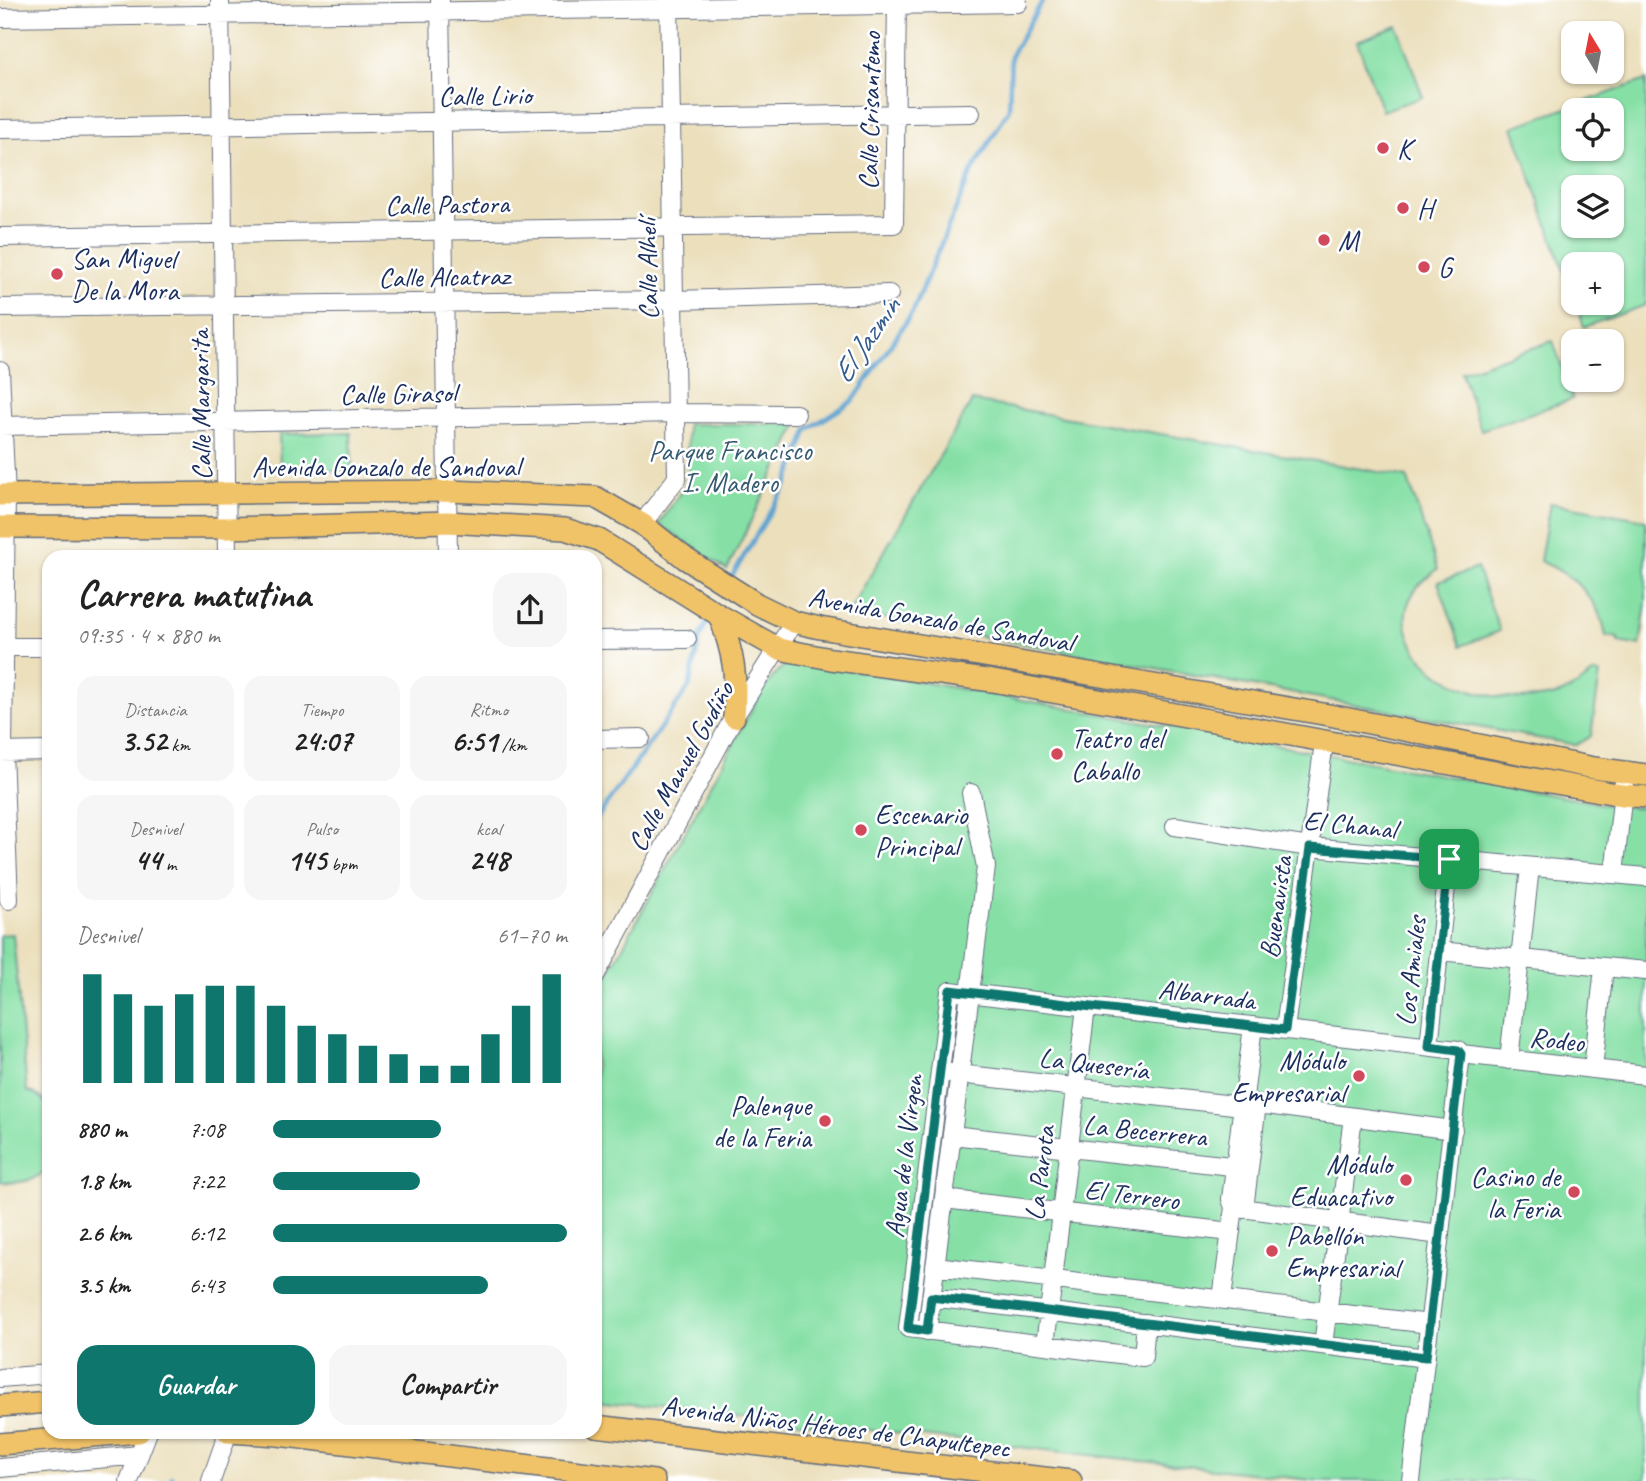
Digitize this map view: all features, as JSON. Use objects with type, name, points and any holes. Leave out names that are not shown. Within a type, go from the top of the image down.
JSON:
[{"type":"main road","name":"Avenida Gonzalo de Sandoval","points":[[3,495],[447,491],[595,497],[642,524],[686,559],[757,604],[794,622],[1329,715],[1635,774]]},
{"type":"main road","name":"Avenida Gonzalo de Sandoval","points":[[3,527],[227,528],[447,522],[565,529],[599,540],[713,612],[779,649],[831,659],[993,681],[1622,795],[1646,797]]},
{"type":"main road","points":[[713,612],[733,655],[736,688],[734,717]]},
{"type":"main road","points":[[0,1406],[42,1403]]},
{"type":"main road","name":"Avenida Niños Héroes de Chapultepec","points":[[602,1427],[952,1474],[1071,1481]]},
{"type":"main road","points":[[0,1444],[58,1439]]},
{"type":"main road","points":[[317,1439],[549,1475],[654,1481]]},
{"type":"street","name":"Calle Crisantemo","points":[[894,223],[897,2]]},
{"type":"street","points":[[0,18],[220,8],[1018,3]]},
{"type":"street","name":"Calle Alhelí","points":[[642,524],[677,478],[669,4]]},
{"type":"street","points":[[440,6],[448,550]]},
{"type":"street","name":"Calle Margarita","points":[[220,8],[228,550]]},
{"type":"street","name":"Calle Lirio","points":[[0,129],[971,113]]},
{"type":"street","name":"Calle Pastora","points":[[0,237],[894,223]]},
{"type":"street","name":"Calle Alcatraz","points":[[0,308],[674,300],[889,293]]},
{"type":"street","points":[[0,371],[3,495],[1,752],[9,900]]},
{"type":"street","name":"Calle Girasol","points":[[2,426],[796,414]]},
{"type":"street","name":"Calle Manuel Gudiño","points":[[602,963],[734,717],[794,622]]},
{"type":"street","points":[[602,640],[687,639]]},
{"type":"street","points":[[2,647],[42,646]]},
{"type":"street","points":[[602,739],[641,738]]},
{"type":"street","name":"Buenavista","points":[[1285,1030],[1323,750]]},
{"type":"street","points":[[1,752],[42,751]]},
{"type":"street","points":[[1614,874],[1622,795],[1635,774]]},
{"type":"street","name":"Agua de la Virgen","points":[[950,990],[908,1328],[927,1331],[986,867],[971,793]]},
{"type":"street","name":"El Chanal","points":[[1175,826],[1310,848],[1646,877]]},
{"type":"street","name":"Los Amiales","points":[[1429,1046],[1449,859]]},
{"type":"street","points":[[1509,1060],[1530,867]]},
{"type":"street","points":[[1439,951],[1646,971]]},
{"type":"street","points":[[1593,1069],[1604,967]]},
{"type":"street","name":"Albarrada","points":[[950,990],[1429,1046],[1460,1052]]},
{"type":"street","name":"La Parota","points":[[1045,1345],[1086,1007]]},
{"type":"street","points":[[1253,1026],[1242,1167],[1231,1199],[1239,1208],[1440,1235]]},
{"type":"street","points":[[1411,1481],[1460,1052]]},
{"type":"street","name":"Rodeo","points":[[1460,1052],[1646,1075]]},
{"type":"street","name":"La Quesería","points":[[940,1072],[1247,1104],[1452,1130]]},
{"type":"street","points":[[1323,1345],[1353,1117]]},
{"type":"street","name":"La Becerrera","points":[[952,1135],[1242,1167]]},
{"type":"street","name":"El Terrero","points":[[944,1199],[1231,1232]]},
{"type":"street","points":[[1222,1299],[1231,1232],[1239,1208]]},
{"type":"street","points":[[935,1266],[1430,1324]]},
{"type":"street","points":[[931,1297],[1426,1357]]},
{"type":"street","points":[[927,1331],[1143,1357],[1146,1324]]},
{"type":"street","points":[[0,1378],[42,1375]]},
{"type":"street","points":[[129,1481],[145,1439]]},
{"type":"street","points":[[211,1481],[226,1439]]},
{"type":"street","points":[[0,1468],[139,1455]]},
{"type":"green space","points":[[1397,26],[1423,97],[1382,111],[1357,41]]},
{"type":"green space","points":[[1646,80],[1646,305],[1624,313],[1624,252],[1561,252],[1561,262],[1513,127],[1561,110],[1561,161],[1624,161],[1624,98],[1595,98]]},
{"type":"green space","points":[[1580,315],[1618,315],[1584,327]]},
{"type":"green space","points":[[1553,341],[1561,364],[1561,392],[1571,392],[1573,399],[1481,430],[1461,372]]},
{"type":"green space","points":[[972,401],[1407,477],[1438,569],[1418,586],[1406,613],[1408,634],[1421,658],[1452,682],[1492,696],[1513,698],[1558,695],[1594,673],[1600,674],[1591,736],[1576,745],[849,612]]},
{"type":"green space","name":"Parque Francisco I. Madero","points":[[687,424],[798,424],[727,570],[659,524],[688,481]]},
{"type":"green space","points":[[351,433],[352,470],[280,470],[279,434]]},
{"type":"green space","points":[[1550,503],[1646,520],[1646,603],[1640,646],[1618,642],[1618,638],[1606,636],[1598,611],[1583,590],[1564,573],[1540,561]]},
{"type":"green space","points":[[1477,568],[1500,631],[1461,646],[1438,582]]},
{"type":"green space","points":[[794,659],[1613,806],[1646,808],[1646,1481],[1319,1481],[602,1400],[602,985],[762,691],[778,671]]},
{"type":"green space","points":[[13,934],[27,1091],[42,1100],[42,1173],[26,1181],[0,1181],[0,935]]},
{"type":"waterway","name":"El Jazmín","points":[[729,581],[787,484],[808,429],[853,401],[912,313],[971,173],[1009,109],[1011,55],[1043,0]]},
{"type":"waterway","name":"El Jazmín","points":[[602,811],[689,687],[700,637],[710,616]]},
{"type":"waterway","name":"El Jazmín","points":[[171,1481],[172,1477]]},
{"type":"place","name":"K","points":[[1383,148]]},
{"type":"place","name":"H","points":[[1403,208]]},
{"type":"place","name":"M","points":[[1324,240]]},
{"type":"place","name":"G","points":[[1424,267]]},
{"type":"place","name":"San Miguel De la Mora","points":[[57,274]]},
{"type":"place","name":"Teatro del Caballo","points":[[1057,754]]},
{"type":"place","name":"Escenario Principal","points":[[861,830]]},
{"type":"place","name":"Módulo Empresarial","points":[[1359,1076]]},
{"type":"place","name":"Palenque de la Feria","points":[[825,1121]]},
{"type":"place","name":"Módulo Eduacativo","points":[[1406,1180]]},
{"type":"place","name":"Casino de la Feria","points":[[1574,1192]]},
{"type":"place","name":"Pabellón Empresarial","points":[[1272,1251]]},
{"type":"route","points":[[1310,848],[1449,859],[1429,1046],[1458,1050],[1461,1054],[1426,1357],[931,1297],[927,1331],[908,1328],[950,990],[1285,1030],[1310,848]]}]
